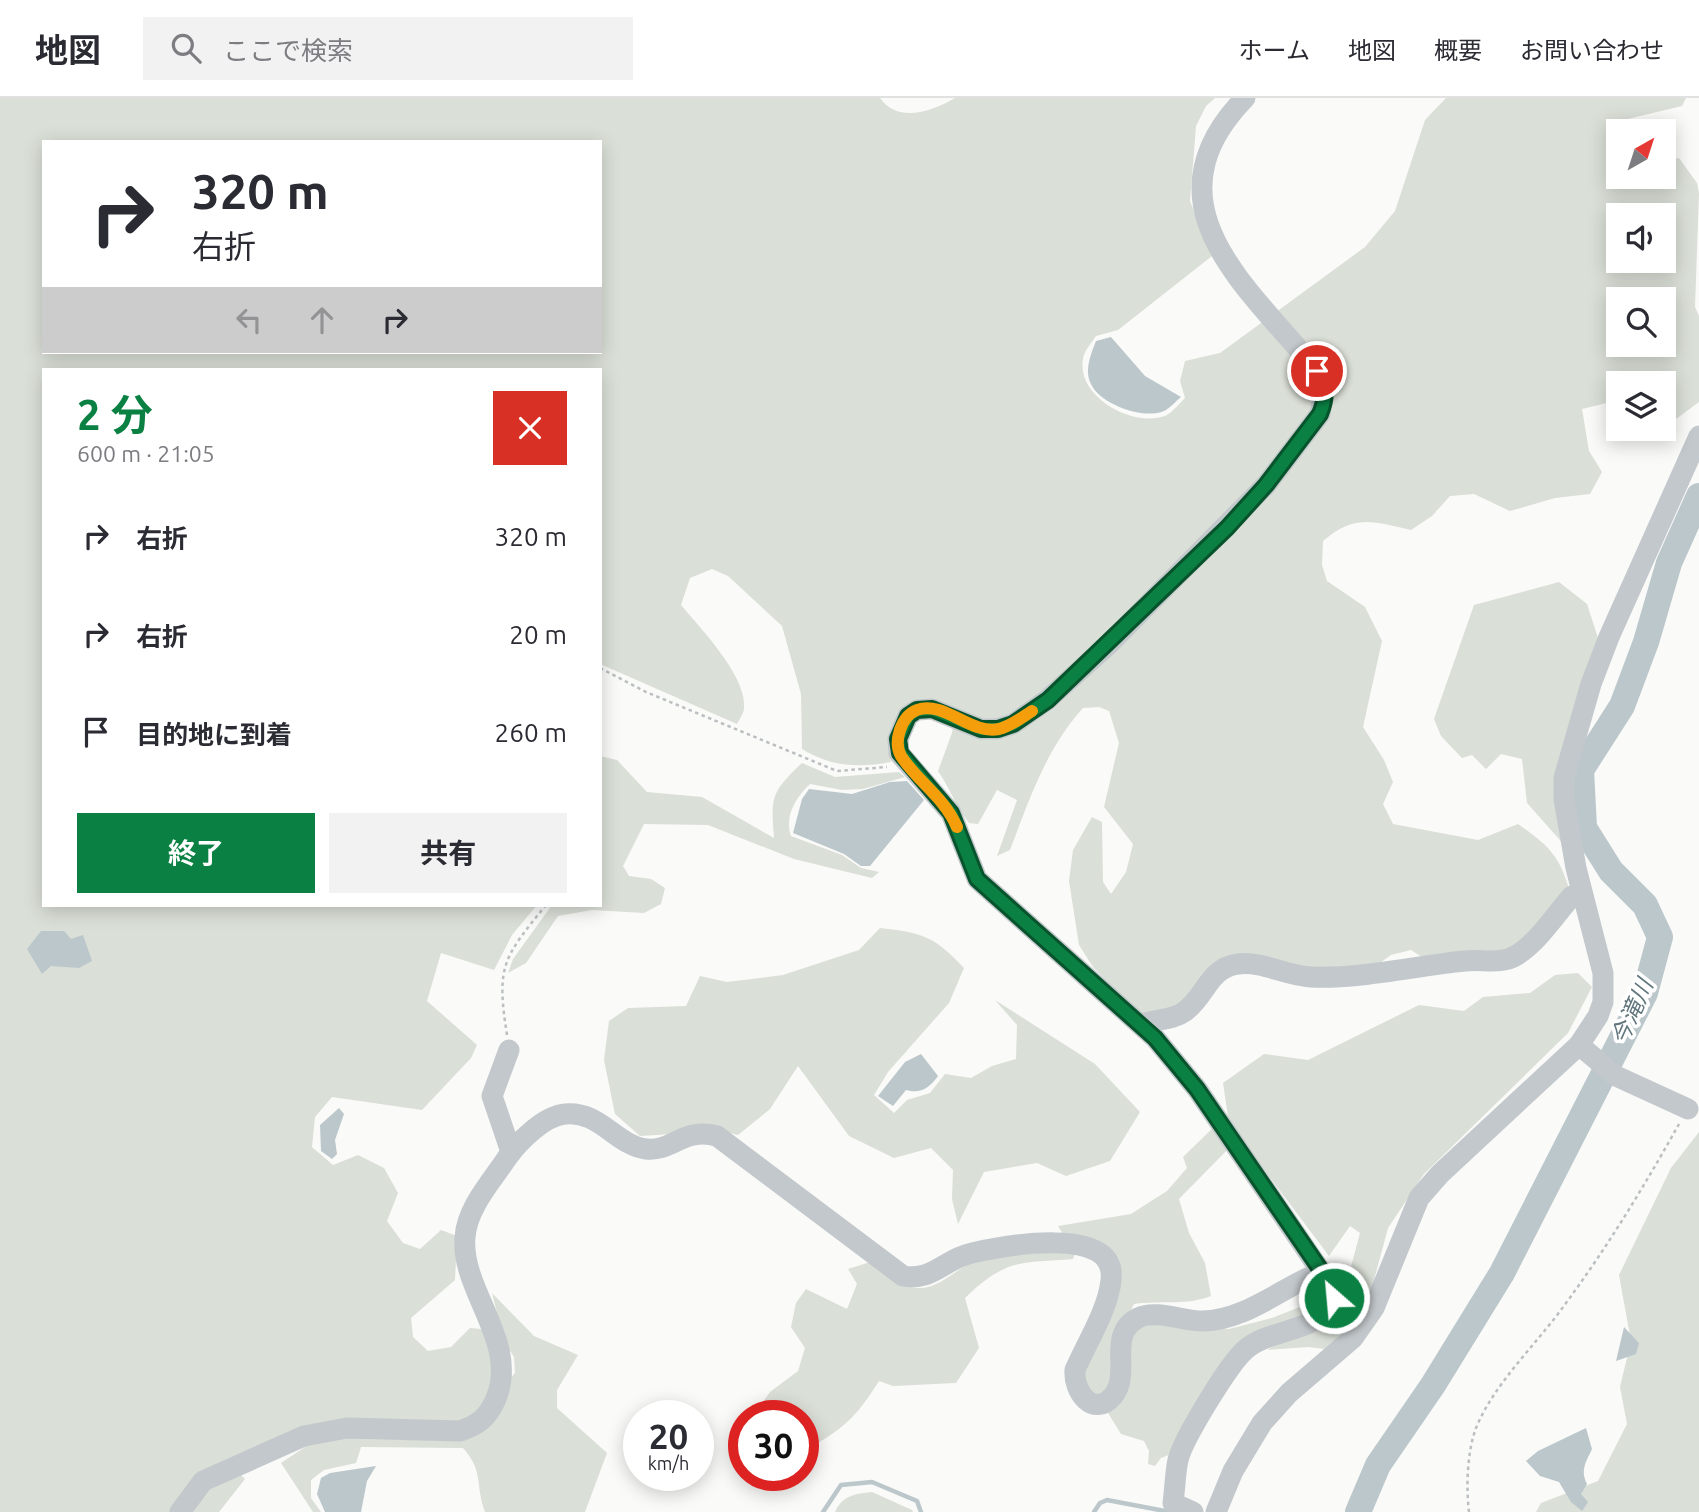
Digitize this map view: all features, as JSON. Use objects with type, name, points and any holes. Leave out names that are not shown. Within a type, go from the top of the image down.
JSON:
[{"type":"street","points":[[1193,1512],[1173,1503],[1178,1459],[1244,1350],[1256,1341],[1320,1318],[1330,1308],[1335,1292],[1197,1089],[1143,1024],[977,879],[951,813],[900,753],[898,739],[908,716],[917,710],[932,709],[981,729],[998,729],[1013,724],[1048,700],[1227,528],[1266,485],[1320,414],[1325,402],[1325,386],[1317,371],[1224,260],[1204,217],[1202,182],[1206,160],[1215,137],[1245,98]]},
{"type":"street","points":[[1216,1512],[1233,1471],[1262,1423],[1289,1393],[1353,1338],[1374,1308],[1404,1228],[1419,1198],[1440,1174],[1585,1050],[1602,1002],[1603,974],[1581,892],[1564,799],[1564,778],[1591,684],[1609,637],[1699,436]]},
{"type":"street","points":[[1143,1024],[1182,1014],[1211,977],[1224,967],[1239,964],[1254,964],[1313,977],[1399,971],[1468,961],[1499,961],[1516,956],[1531,944],[1572,896],[1581,892]]},
{"type":"street","points":[[509,1050],[492,1096],[511,1152]]},
{"type":"street","points":[[1585,1050],[1616,1076],[1688,1109]]},
{"type":"street","points":[[180,1512],[203,1481],[304,1436],[346,1428],[460,1431],[477,1426],[491,1411],[500,1390],[499,1348],[467,1260],[465,1234],[471,1211],[511,1152],[541,1124],[564,1114],[585,1114],[632,1145],[648,1150],[663,1147],[697,1132],[717,1136],[903,1276],[920,1278],[970,1253],[1071,1241],[1092,1248],[1107,1258],[1112,1278],[1074,1370],[1073,1384],[1079,1395],[1091,1403],[1102,1403],[1113,1397],[1119,1384],[1120,1343],[1135,1320],[1147,1314],[1202,1321],[1227,1319],[1321,1272]]},
{"type":"path","points":[[602,669],[646,692],[836,771],[876,770],[908,764]]},
{"type":"path","points":[[509,1050],[501,998],[503,969],[517,941],[543,907]]},
{"type":"path","points":[[1469,1512],[1466,1490],[1475,1430],[1488,1406],[1567,1303],[1648,1180],[1688,1109]]},
{"type":"shaded area","points":[[0,98],[880,98],[896,111],[916,113],[955,98],[1215,98],[1206,106],[1196,126],[1190,201],[1212,256],[1118,330],[1096,336],[1084,355],[1083,369],[1087,383],[1095,395],[1121,412],[1151,418],[1168,415],[1185,398],[1180,381],[1185,361],[1220,353],[1365,247],[1395,211],[1425,120],[1446,98],[1686,98],[1682,106],[1628,119],[1606,119],[1606,189],[1676,189],[1676,158],[1679,158],[1697,183],[1699,193],[1695,307],[1699,316],[1699,402],[1676,419],[1676,371],[1606,371],[1606,403],[1582,409],[1589,451],[1602,472],[1590,494],[1555,498],[1510,511],[1474,494],[1450,496],[1432,516],[1411,530],[1375,522],[1354,523],[1334,532],[1323,541],[1322,565],[1327,581],[1365,607],[1382,641],[1363,727],[1384,760],[1393,782],[1383,804],[1393,824],[1478,840],[1518,824],[1551,851],[1561,867],[1569,889],[1529,937],[1510,950],[1425,959],[1411,950],[1391,955],[1377,965],[1313,968],[1252,957],[1199,996],[1170,1009],[1155,1012],[1138,1013],[1093,967],[1079,945],[1069,881],[1073,850],[1092,817],[1102,822],[1103,882],[1111,894],[1126,872],[1133,844],[1104,807],[1119,743],[1109,711],[1099,707],[1083,708],[1070,724],[1040,775],[1010,850],[997,856],[1017,800],[997,790],[978,824],[969,823],[964,817],[938,771],[952,733],[956,709],[913,702],[888,748],[891,762],[867,765],[834,763],[802,749],[801,694],[782,626],[728,576],[712,569],[690,578],[681,605],[721,653],[738,682],[744,708],[737,724],[602,665],[602,368],[42,368],[42,907],[535,907],[512,935],[494,970],[441,953],[427,1001],[477,1045],[471,1058],[422,1110],[332,1097],[315,1117],[312,1147],[333,1165],[358,1155],[384,1168],[398,1193],[387,1221],[403,1243],[420,1249],[441,1230],[457,1236],[455,1280],[411,1318],[413,1337],[428,1351],[451,1347],[470,1328],[481,1329],[493,1348],[496,1373],[485,1406],[464,1422],[373,1423],[193,1481],[176,1512],[0,1512]]},
{"type":"shaded area","points":[[1111,337],[1145,376],[1181,397],[1164,411],[1155,413],[1134,412],[1103,398],[1091,384],[1088,368],[1096,341]]},
{"type":"shaded area","points":[[1559,582],[1587,604],[1598,638],[1583,682],[1567,848],[1527,803],[1522,759],[1501,754],[1486,769],[1472,755],[1462,758],[1441,736],[1434,719],[1474,605]]},
{"type":"shaded area","points":[[602,756],[617,760],[647,792],[702,797],[774,838],[775,797],[778,789],[802,763],[835,777],[899,772],[905,777],[863,789],[842,790],[810,784],[796,801],[790,814],[791,836],[842,855],[861,868],[879,872],[872,878],[794,859],[708,825],[644,824],[623,866],[629,876],[651,879],[665,888],[661,904],[644,913],[592,910],[558,916],[526,963],[508,973],[513,959],[551,907],[602,907]]},
{"type":"shaded area","points":[[907,781],[924,800],[870,866],[861,866],[844,854],[793,833],[802,799],[809,789],[852,794],[890,782]]},
{"type":"shaded area","points":[[880,928],[927,938],[944,949],[964,968],[949,1003],[888,1072],[874,1095],[894,1113],[907,1100],[930,1093],[945,1074],[971,1078],[992,1066],[1016,1059],[1017,1025],[995,1000],[1095,1064],[1140,1112],[1110,1161],[1066,1176],[1037,1163],[984,1172],[958,1224],[952,1199],[953,1170],[931,1148],[894,1158],[849,1136],[798,1066],[770,1109],[738,1135],[706,1127],[673,1134],[640,1136],[615,1114],[604,1060],[609,1021],[628,1008],[686,1006],[700,976],[727,982],[783,975],[859,950]]},
{"type":"shaded area","points":[[41,931],[64,931],[71,939],[83,935],[92,961],[79,968],[51,966],[42,974],[27,949]]},
{"type":"shaded area","points":[[1578,973],[1592,987],[1568,1033],[1424,1174],[1388,1228],[1370,1295],[1353,1328],[1325,1349],[1308,1347],[1268,1350],[1284,1338],[1336,1323],[1360,1233],[1350,1226],[1329,1256],[1229,1123],[1223,1083],[1264,1054],[1308,1060],[1419,1005],[1464,1011],[1483,997],[1530,993],[1555,975]]},
{"type":"shaded area","points":[[921,1054],[938,1076],[931,1084],[920,1090],[906,1090],[893,1106],[878,1096],[905,1062]]},
{"type":"shaded area","points":[[339,1108],[344,1114],[335,1140],[337,1154],[332,1159],[321,1151],[320,1125]]},
{"type":"shaded area","points":[[1214,1127],[1230,1147],[1179,1199],[1189,1233],[1205,1263],[1211,1296],[1183,1302],[1134,1304],[1114,1342],[1114,1375],[1102,1396],[1086,1392],[1084,1361],[1100,1338],[1111,1313],[1118,1287],[1119,1259],[1095,1240],[1063,1234],[1058,1226],[1131,1214],[1167,1191],[1187,1168],[1183,1157]]},
{"type":"shaded area","points":[[1699,1132],[1699,1512],[1536,1512],[1541,1503],[1598,1481],[1627,1424],[1620,1387],[1631,1341],[1619,1275],[1671,1168]]},
{"type":"shaded area","points":[[1076,1251],[1073,1259],[1014,1265],[991,1276],[965,1298],[979,1348],[956,1383],[893,1386],[879,1381],[863,1405],[847,1422],[819,1442],[819,1400],[764,1400],[770,1392],[798,1371],[805,1348],[791,1327],[796,1303],[806,1289],[847,1309],[857,1284],[848,1269],[870,1262],[911,1287],[925,1288],[979,1260],[1039,1252]]},
{"type":"shaded area","points":[[492,1293],[534,1336],[578,1355],[557,1390],[557,1408],[607,1453],[585,1512],[485,1512],[477,1471],[463,1448],[361,1447],[356,1463],[324,1470],[311,1480],[311,1498],[321,1512],[313,1512],[281,1463],[311,1443],[352,1433],[462,1436],[515,1373],[514,1357],[504,1341]]},
{"type":"shaded area","points":[[1320,1299],[1324,1304],[1313,1315],[1244,1342],[1174,1453],[1161,1458],[1155,1466],[1148,1464],[1149,1451],[1144,1441],[1121,1434],[1108,1413],[1119,1403],[1131,1331],[1159,1322],[1229,1329],[1272,1318]]},
{"type":"shaded area","points":[[1624,1327],[1639,1343],[1636,1354],[1616,1361]]},
{"type":"shaded area","points":[[1586,1428],[1592,1449],[1584,1470],[1587,1484],[1581,1494],[1588,1502],[1582,1511],[1571,1502],[1559,1482],[1540,1476],[1526,1461],[1538,1451]]},
{"type":"shaded area","points":[[376,1466],[367,1481],[361,1512],[325,1512],[317,1494],[321,1478],[330,1473]]},
{"type":"shaded area","points":[[239,1473],[245,1479],[219,1512],[187,1512],[207,1486]]},
{"type":"shaded area","points":[[872,1492],[913,1512],[835,1512],[846,1499]]},
{"type":"waterway","name":"今滝川","points":[[1358,1512],[1378,1465],[1433,1385],[1502,1273],[1645,993],[1660,937],[1645,905],[1611,871],[1584,828],[1581,770],[1622,706],[1646,642],[1669,563],[1699,496]]},
{"type":"waterway","points":[[823,1512],[841,1485],[872,1482],[917,1501],[921,1512]]},
{"type":"waterway","points":[[1094,1512],[1100,1503],[1107,1500],[1170,1512]]},
{"type":"slow traffic","points":[[957,827],[951,813],[934,790],[900,753],[898,739],[908,716],[917,710],[932,709],[981,729],[998,729],[1013,724],[1032,711]]},
{"type":"route","points":[[1317,371],[1325,386],[1325,402],[1320,414],[1266,485],[1227,528],[1048,700],[1013,724],[998,729],[981,729],[932,709],[917,710],[908,716],[898,739],[900,753],[951,813],[977,879],[1143,1024],[1155,1038],[1197,1089],[1331,1285],[1335,1292],[1334,1298]]}]
